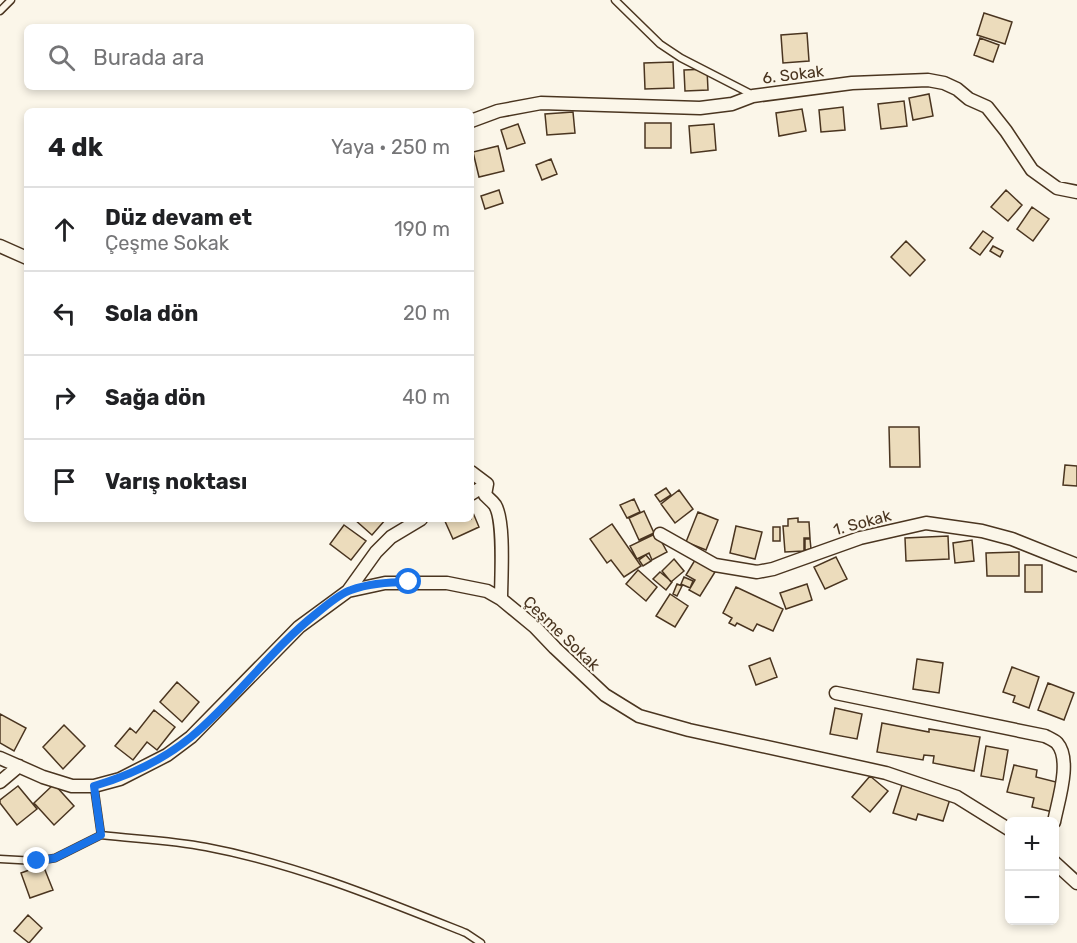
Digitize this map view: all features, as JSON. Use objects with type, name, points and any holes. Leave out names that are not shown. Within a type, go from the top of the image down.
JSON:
[{"type":"street","name":"6. Sokak","points":[[474,120],[520,105],[542,103],[700,108],[732,104],[753,96],[852,83],[928,80],[944,83],[987,107],[1032,171],[1057,188],[1077,192]]},
{"type":"street","points":[[0,246],[24,257]]},
{"type":"street","points":[[474,474],[487,484]]},
{"type":"street","points":[[474,492],[487,484]]},
{"type":"street","points":[[487,484],[484,495],[495,504],[498,512],[501,599]]},
{"type":"street","points":[[348,591],[376,552],[391,537],[416,522]]},
{"type":"street","name":"1. Sokak","points":[[660,534],[715,565],[756,572],[773,569],[860,538],[926,523],[982,531],[1012,539],[1077,565]]},
{"type":"street","name":"Çeşme Sokak","points":[[0,758],[72,786],[94,786],[120,779],[167,754],[191,737],[299,627],[348,591],[385,582],[447,583],[480,589],[501,599],[536,627],[604,695],[639,716],[689,730],[886,773],[957,797],[1005,827]]},
{"type":"street","points":[[836,693],[1045,735],[1056,742],[1063,753],[1064,766],[1055,817]]},
{"type":"street","points":[[0,782],[19,766]]},
{"type":"street","points":[[1059,867],[1077,883]]},
{"type":"lane","points":[[0,11],[11,0]]},
{"type":"lane","points":[[615,0],[660,44],[681,58],[753,96]]},
{"type":"lane","points":[[94,786],[101,835]]},
{"type":"lane","points":[[0,859],[37,861],[55,858],[101,835],[204,846],[271,861],[332,880],[466,933],[481,943]]},
{"type":"building","points":[[984,13],[1012,22],[1005,44],[977,35]]},
{"type":"building","points":[[807,33],[809,61],[783,63],[781,35]]},
{"type":"building","points":[[980,38],[999,45],[993,62],[974,55]]},
{"type":"building","points":[[673,62],[674,88],[645,89],[644,63]]},
{"type":"building","points":[[707,69],[708,90],[685,91],[684,70]]},
{"type":"building","points":[[929,94],[933,116],[913,120],[909,98]]},
{"type":"building","points":[[904,101],[907,126],[881,129],[878,104]]},
{"type":"building","points":[[843,107],[845,130],[821,132],[819,110]]},
{"type":"building","points":[[802,109],[806,131],[779,136],[776,113]]},
{"type":"building","points":[[573,112],[575,133],[547,135],[545,114]]},
{"type":"building","points":[[645,123],[671,123],[671,148],[645,148]]},
{"type":"building","points":[[518,124],[525,143],[507,149],[501,130]]},
{"type":"building","points":[[714,124],[716,150],[691,153],[689,126]]},
{"type":"building","points":[[498,146],[504,171],[479,177],[474,152]]},
{"type":"building","points":[[551,159],[557,174],[542,180],[536,165]]},
{"type":"building","points":[[499,190],[503,203],[485,209],[481,196]]},
{"type":"building","points":[[1006,190],[1022,205],[1008,221],[991,207]]},
{"type":"building","points":[[1032,207],[1049,219],[1033,241],[1017,229]]},
{"type":"building","points":[[983,231],[993,238],[980,255],[970,248]]},
{"type":"building","points":[[906,241],[925,260],[910,276],[891,257]]},
{"type":"building","points":[[993,246],[1003,251],[1000,257],[990,251]]},
{"type":"building","points":[[889,427],[919,427],[920,467],[890,467]]},
{"type":"building","points":[[1065,465],[1077,466],[1077,486],[1063,485]]},
{"type":"building","points":[[666,488],[671,495],[660,502],[655,495]]},
{"type":"building","points":[[679,490],[693,509],[675,523],[661,504]]},
{"type":"building","points":[[634,499],[640,512],[627,518],[620,505]]},
{"type":"building","points":[[644,511],[654,533],[639,540],[629,518]]},
{"type":"building","points":[[698,512],[718,520],[706,550],[686,542]]},
{"type":"building","points":[[474,515],[479,527],[453,539],[445,522],[474,522]]},
{"type":"building","points":[[798,518],[798,522],[809,522],[810,538],[804,538],[804,551],[785,552],[783,526],[788,526],[788,519]]},
{"type":"building","points":[[357,522],[383,522],[372,535]]},
{"type":"building","points":[[612,524],[641,566],[624,577],[611,560],[607,563],[590,539]]},
{"type":"building","points":[[344,525],[366,541],[351,560],[330,544]]},
{"type":"building","points":[[736,526],[762,532],[755,559],[730,553]]},
{"type":"building","points":[[773,527],[780,527],[780,541],[773,541]]},
{"type":"building","points":[[657,533],[667,552],[652,560],[649,553],[637,559],[630,546]]},
{"type":"building","points":[[948,536],[949,559],[906,561],[905,538]]},
{"type":"building","points":[[805,539],[810,539],[811,549],[805,550]]},
{"type":"building","points":[[972,540],[974,561],[955,563],[953,543]]},
{"type":"building","points":[[1019,552],[1019,576],[987,576],[986,553]]},
{"type":"building","points":[[646,555],[651,561],[643,566],[639,560]]},
{"type":"building","points":[[836,557],[847,579],[825,589],[814,567]]},
{"type":"building","points":[[674,559],[684,571],[671,582],[662,571]]},
{"type":"building","points":[[695,560],[715,572],[700,596],[689,590],[695,580],[686,575]]},
{"type":"building","points":[[1025,565],[1042,565],[1042,592],[1025,592]]},
{"type":"building","points":[[638,570],[657,587],[646,601],[626,584]]},
{"type":"building","points":[[660,572],[672,582],[666,590],[653,579]]},
{"type":"building","points":[[684,577],[693,581],[690,588],[681,584]]},
{"type":"building","points":[[677,584],[682,586],[677,596],[673,594]]},
{"type":"building","points":[[807,584],[812,600],[786,609],[780,593]]},
{"type":"building","points":[[736,587],[783,609],[773,631],[757,624],[753,631],[737,623],[735,626],[729,623],[732,618],[723,613]]},
{"type":"building","points":[[670,594],[688,606],[675,627],[656,616]]},
{"type":"building","points":[[770,658],[777,677],[756,685],[749,666]]},
{"type":"building","points":[[917,659],[943,663],[939,693],[913,689]]},
{"type":"building","points":[[1012,667],[1039,677],[1029,708],[1013,702],[1015,696],[1003,692]]},
{"type":"building","points":[[177,682],[199,702],[182,722],[160,702]]},
{"type":"building","points":[[1048,683],[1074,693],[1064,720],[1038,710]]},
{"type":"building","points":[[835,708],[862,714],[857,739],[830,734]]},
{"type":"building","points":[[154,710],[175,727],[157,750],[147,742],[133,760],[115,746],[130,728],[136,733]]},
{"type":"building","points":[[0,714],[26,728],[14,751],[0,743]]},
{"type":"building","points":[[882,723],[929,732],[929,729],[980,737],[974,771],[933,763],[934,756],[924,755],[923,760],[877,752]]},
{"type":"building","points":[[64,725],[85,746],[63,769],[43,747]]},
{"type":"building","points":[[986,746],[1008,750],[1003,780],[981,776]]},
{"type":"building","points":[[1014,765],[1037,770],[1036,777],[1060,783],[1053,812],[1032,807],[1034,798],[1007,792]]},
{"type":"building","points":[[870,776],[888,791],[870,812],[852,797]]},
{"type":"building","points":[[54,784],[74,806],[54,825],[34,803]]},
{"type":"building","points":[[902,785],[950,799],[943,821],[918,814],[916,820],[893,813]]},
{"type":"building","points":[[18,786],[37,809],[17,825],[0,800]]},
{"type":"building","points":[[43,865],[53,890],[30,898],[21,873]]},
{"type":"building","points":[[28,915],[42,928],[29,943],[14,931]]},
{"type":"route","points":[[37,861],[55,858],[101,835],[94,786],[120,779],[167,754],[191,737],[217,713],[268,657],[323,608],[348,591],[366,585],[409,582]]}]
